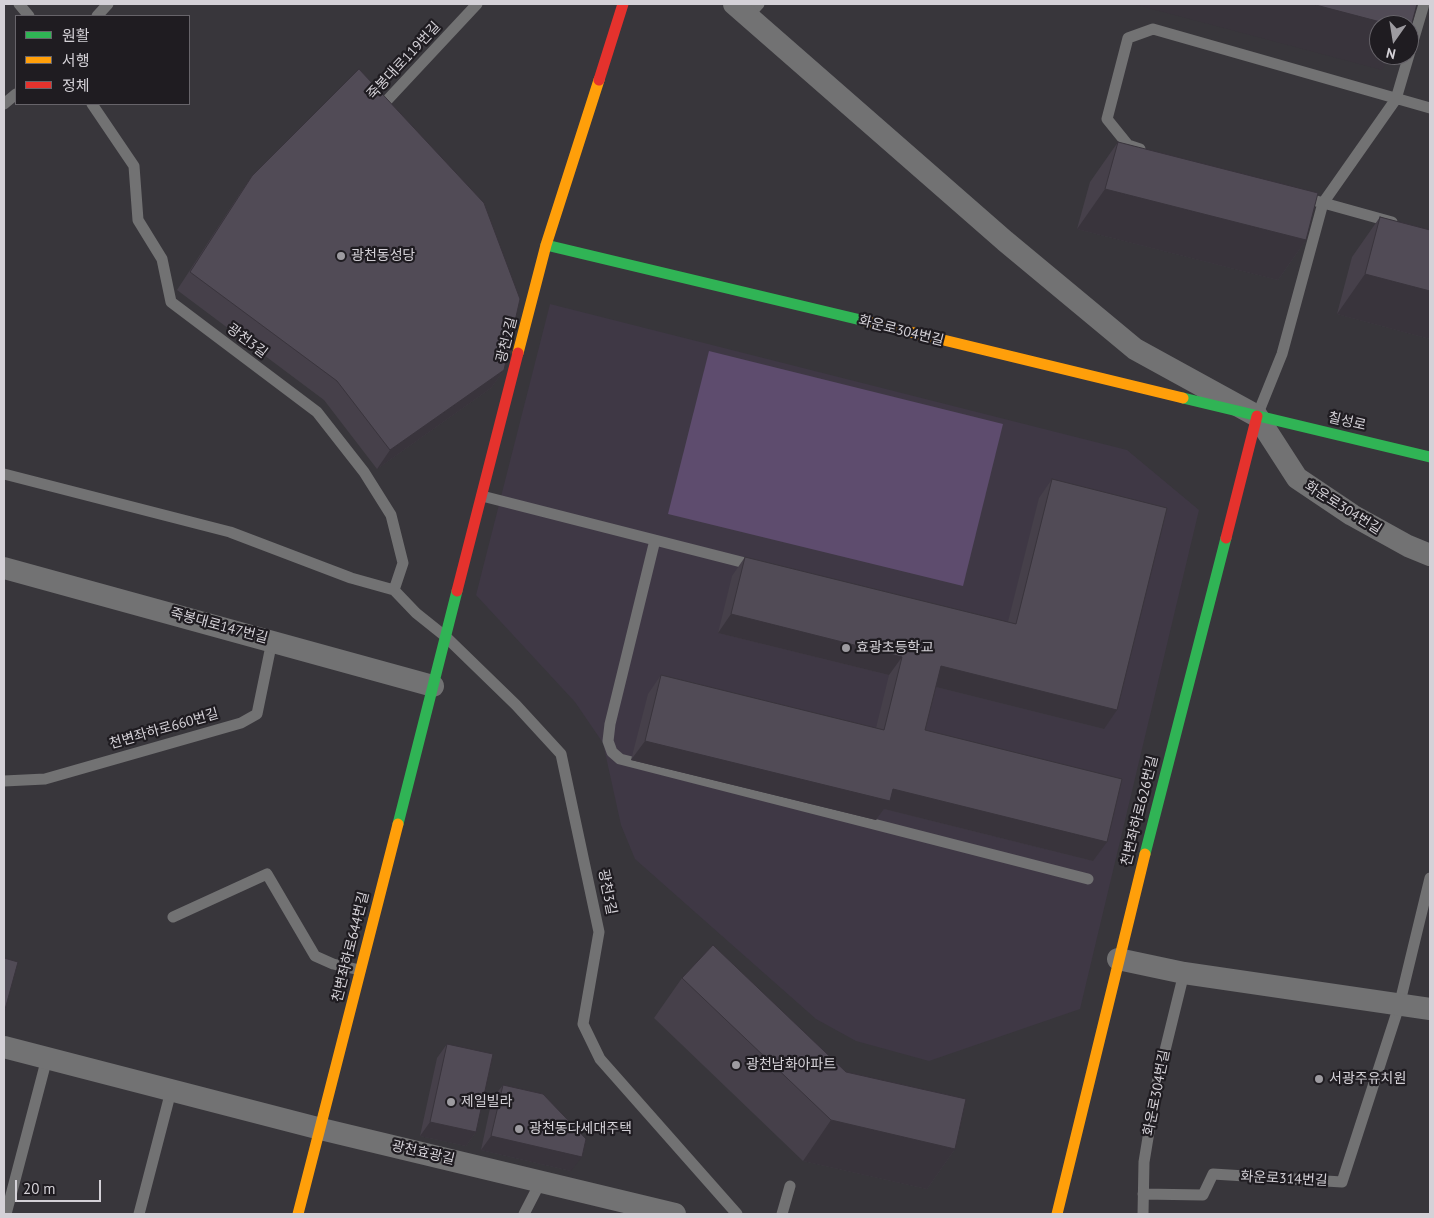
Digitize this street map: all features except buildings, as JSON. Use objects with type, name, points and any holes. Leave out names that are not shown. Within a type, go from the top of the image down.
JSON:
[{"type":"street","name":"광천2길","points":[[433,686],[546,245],[623,4]]},
{"type":"street","name":"화운로304번길","points":[[747,8],[1005,241],[1135,349],[1257,416],[1296,478],[1360,519],[1408,546],[1430,555]]},
{"type":"street","name":"화운로304번길","points":[[546,245],[1257,416]]},
{"type":"street","name":"칠성로","points":[[1257,416],[1430,457]]},
{"type":"street","name":"천변좌하로626번길","points":[[1057,1214],[1118,959],[1257,416]]},
{"type":"street","name":"죽봉대로147번길","points":[[4,568],[433,686]]},
{"type":"street","name":"천변좌하로644번길","points":[[298,1214],[433,686]]},
{"type":"street","points":[[1118,959],[1184,973],[1399,1006],[1430,1009]]},
{"type":"street","name":"광천효광길","points":[[4,1047],[320,1129],[541,1181],[617,1206],[675,1214]]},
{"type":"lane","points":[[19,4],[28,15]]},
{"type":"lane","points":[[98,15],[108,4]]},
{"type":"lane","name":"죽봉대로119번길","points":[[373,116],[477,4]]},
{"type":"lane","points":[[1257,416],[1282,354],[1323,203],[1396,99],[1424,4]]},
{"type":"lane","points":[[1156,153],[1128,145],[1107,119],[1128,38],[1154,29],[1430,108]]},
{"type":"lane","points":[[4,104],[15,95]]},
{"type":"lane","name":"광천3길","points":[[93,105],[134,166],[138,220],[162,259],[171,302],[317,412],[364,472],[391,515],[403,563],[394,590],[416,613],[446,637],[516,705],[561,754],[599,932],[583,1024],[600,1059],[737,1214]]},
{"type":"lane","points":[[1286,192],[1404,225]]},
{"type":"lane","points":[[4,474],[230,532],[351,578],[394,590]]},
{"type":"lane","points":[[482,496],[770,569]]},
{"type":"lane","points":[[655,540],[610,724],[608,740],[612,752],[620,759],[1088,879]]},
{"type":"lane","name":"천변좌하로660번길","points":[[4,781],[44,779],[241,723],[258,714],[272,641]]},
{"type":"lane","points":[[173,917],[267,874],[315,956],[333,964],[360,970]]},
{"type":"lane","points":[[1399,1006],[1430,878]]},
{"type":"lane","name":"화운로304번길","points":[[1143,1214],[1144,1162],[1157,1083],[1184,973]]},
{"type":"lane","name":"화운로314번길","points":[[1143,1194],[1203,1195],[1213,1174],[1342,1182],[1399,1006]]},
{"type":"lane","points":[[6,1214],[47,1058]]},
{"type":"lane","points":[[139,1214],[171,1091]]},
{"type":"lane","points":[[524,1214],[541,1181]]},
{"type":"lane","points":[[782,1214],[790,1186]]},
{"type":"shaded area","name":"효광초등학교","points":[[550,304],[1127,450],[1199,510],[1080,1009],[929,1061],[856,1041],[816,1019],[635,859],[621,825],[603,743],[575,702],[476,595]]},
{"type":"shaded area","points":[[709,351],[1003,424],[963,586],[668,514]]},
{"type":"traffic: fast","points":[[546,245],[865,321]]},
{"type":"traffic: fast","points":[[1183,398],[1430,457]]},
{"type":"traffic: fast","points":[[1145,854],[1226,538]]},
{"type":"traffic: fast","points":[[398,824],[457,591]]},
{"type":"traffic: slow","points":[[518,353],[546,245],[599,80]]},
{"type":"traffic: slow","points":[[865,321],[1183,398]]},
{"type":"traffic: slow","points":[[298,1214],[398,824]]},
{"type":"traffic: slow","points":[[1057,1214],[1145,854]]},
{"type":"traffic: jam","points":[[599,80],[623,4]]},
{"type":"traffic: jam","points":[[457,591],[518,353]]},
{"type":"traffic: jam","points":[[1226,538],[1257,416]]},
{"type":"place","name":"광천동성당","points":[[341,256]]},
{"type":"place","name":"효광초등학교","points":[[846,648]]},
{"type":"place","name":"광천남화아파트","points":[[736,1065]]},
{"type":"place","name":"서광주유치원","points":[[1319,1079]]},
{"type":"place","name":"제일빌라","points":[[451,1102]]},
{"type":"place","name":"광천동다세대주택","points":[[519,1129]]}]
